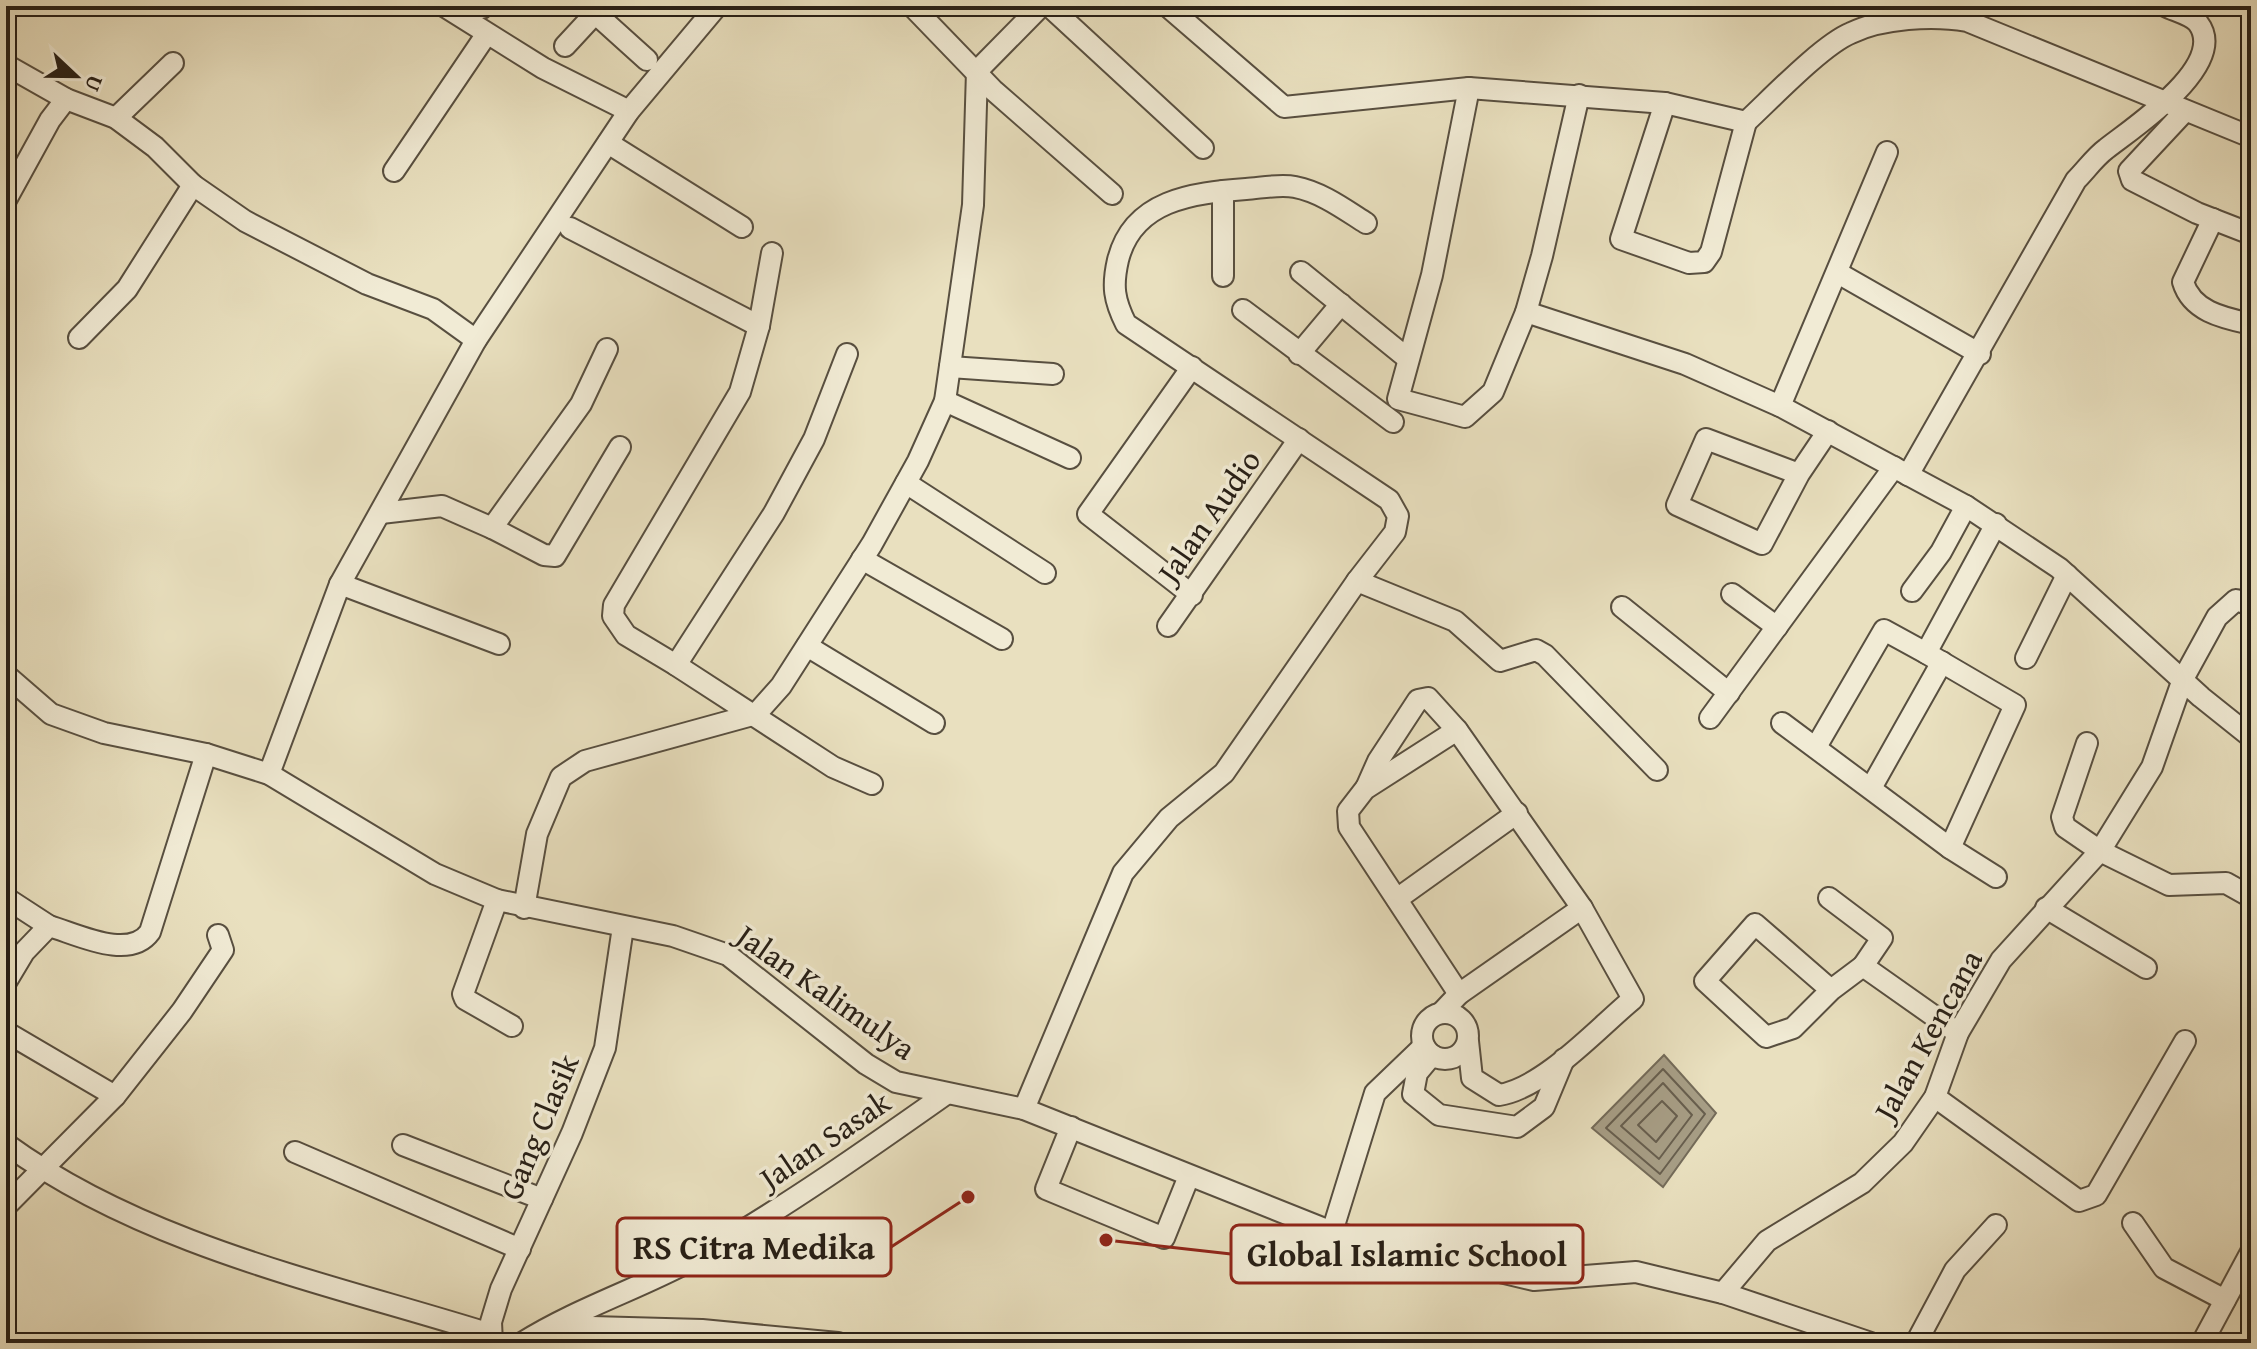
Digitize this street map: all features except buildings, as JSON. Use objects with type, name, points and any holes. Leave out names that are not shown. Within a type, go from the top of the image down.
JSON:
[{"type":"street","points":[[444,6],[486,35],[629,111]]},
{"type":"street","points":[[269,774],[340,584],[476,340],[629,111],[717,6]]},
{"type":"street","points":[[912,6],[993,90],[1112,194]]},
{"type":"street","points":[[524,908],[537,834],[561,777],[585,761],[756,714],[781,686],[807,646],[906,483],[945,401],[973,205],[977,71],[1041,6]]},
{"type":"street","points":[[1049,6],[1203,148]]},
{"type":"street","points":[[1167,6],[1284,107],[1469,88],[1665,103],[1746,122]]},
{"type":"street","points":[[1710,718],[1777,627],[1901,471],[1980,354],[2076,180],[2105,150],[2165,104],[2194,69],[2203,42],[2197,21],[2165,6]]},
{"type":"street","points":[[565,46],[599,10],[647,60]]},
{"type":"street","points":[[1665,103],[1621,239],[1689,263],[1704,262],[1711,252],[1746,122],[1850,33],[1917,18],[1967,21],[2251,137]]},
{"type":"street","points":[[394,171],[486,35]]},
{"type":"street","points":[[116,118],[173,63]]},
{"type":"street","points":[[6,65],[66,99],[116,118],[155,147],[193,185],[245,221],[367,284],[433,309],[476,340]]},
{"type":"street","points":[[1469,88],[1432,275],[1398,399],[1465,417],[1493,392],[1526,312],[1579,95]]},
{"type":"street","points":[[6,200],[50,120],[66,99]]},
{"type":"street","points":[[2185,111],[2129,171],[2132,180],[2251,234]]},
{"type":"street","points":[[608,143],[742,227]]},
{"type":"street","points":[[1780,406],[1887,152]]},
{"type":"street","points":[[79,338],[127,289],[193,185]]},
{"type":"street","points":[[1024,1109],[1123,873],[1169,818],[1224,773],[1357,581],[1395,532],[1398,516],[1389,500],[1126,324],[1114,301],[1113,280],[1123,237],[1149,212],[1172,200],[1223,191],[1294,186],[1327,198],[1366,223]]},
{"type":"street","points":[[1223,191],[1223,276]]},
{"type":"street","points":[[2213,219],[2183,282],[2186,295],[2214,316],[2251,324]]},
{"type":"street","points":[[570,228],[759,326]]},
{"type":"street","points":[[772,253],[759,326],[740,392],[614,605],[613,616],[626,635],[756,714],[833,767],[872,784]]},
{"type":"street","points":[[1301,272],[1407,358]]},
{"type":"street","points":[[1838,273],[1980,354]]},
{"type":"street","points":[[1299,354],[1341,304]]},
{"type":"street","points":[[1243,310],[1393,422]]},
{"type":"street","points":[[1526,312],[1685,364],[1780,406],[1966,506],[2067,575],[2251,737]]},
{"type":"street","points":[[492,528],[581,404],[607,349]]},
{"type":"street","points":[[676,665],[774,513],[814,439],[847,354]]},
{"type":"street","points":[[950,367],[1053,374]]},
{"type":"street","points":[[1192,367],[1088,514],[1192,595]]},
{"type":"street","points":[[945,401],[1070,458]]},
{"type":"street","points":[[1799,474],[1706,439],[1677,505],[1762,544],[1799,474],[1828,431]]},
{"type":"street","name":"Jalan Audio","points":[[1168,626],[1299,439]]},
{"type":"street","points":[[381,513],[442,506],[544,555],[555,556],[620,447]]},
{"type":"street","points":[[906,483],[1045,573]]},
{"type":"street","points":[[1912,591],[1941,552],[1966,506]]},
{"type":"street","points":[[1871,788],[1996,524]]},
{"type":"street","points":[[862,559],[1002,639]]},
{"type":"street","points":[[2026,658],[2067,575]]},
{"type":"street","points":[[1357,581],[1455,621],[1500,661],[1536,650],[1545,655],[1657,770]]},
{"type":"street","points":[[340,584],[499,644]]},
{"type":"street","points":[[1732,594],[1777,627]]},
{"type":"street","name":"Jalan Kencana","points":[[1723,1293],[1767,1241],[1862,1183],[1903,1143],[1935,1097],[1958,1033],[2001,960],[2100,851],[2152,767],[2183,679],[2217,617],[2236,600],[2251,605]]},
{"type":"street","points":[[1622,607],[1729,693]]},
{"type":"street","points":[[1816,747],[1884,630],[2015,705],[1950,848]]},
{"type":"street","points":[[807,646],[934,723]]},
{"type":"street","name":"Jalan Kalimulya","points":[[6,675],[51,714],[104,733],[206,754],[269,774],[435,874],[497,900],[524,908],[673,936],[728,955],[866,1064],[896,1082],[1024,1109],[1332,1232],[1534,1280],[1636,1272],[1723,1293],[1866,1342]]},
{"type":"street","points":[[1442,1012],[1464,1021],[1472,1078],[1499,1095],[1515,1093],[1564,1059],[1633,999],[1582,908],[1457,730],[1428,698],[1418,700],[1378,761],[1365,789],[1348,811],[1349,827],[1459,994]]},
{"type":"street","points":[[1782,723],[1950,848],[1996,877]]},
{"type":"street","points":[[1365,789],[1457,730]]},
{"type":"street","points":[[2087,743],[2062,817],[2065,827],[2100,851],[2169,885],[2226,883],[2251,897]]},
{"type":"street","points":[[6,898],[49,926],[128,947],[143,942],[150,932],[206,754]]},
{"type":"street","points":[[1397,899],[1517,813]]},
{"type":"street","points":[[1829,898],[1882,938],[1863,966],[1831,990],[1793,1028],[1766,1037],[1705,981],[1755,924],[1831,990]]},
{"type":"street","points":[[497,900],[463,994],[465,999],[512,1026]]},
{"type":"street","points":[[1564,1059],[1544,1107],[1517,1127],[1439,1115],[1413,1094],[1417,1073],[1428,1051],[1427,1023],[1459,994],[1582,908]]},
{"type":"street","points":[[2046,908],[2146,968]]},
{"type":"street","points":[[6,982],[24,952],[49,926]]},
{"type":"street","name":"Gang Clasik","points":[[491,1338],[501,1289],[605,1048],[623,927]]},
{"type":"street","points":[[6,1206],[115,1096],[182,1011],[223,950],[218,935]]},
{"type":"street","points":[[1863,966],[1958,1033]]},
{"type":"street","points":[[6,1032],[115,1096]]},
{"type":"street","points":[[1428,1051],[1450,1060],[1461,1053],[1468,1041]]},
{"type":"street","points":[[1935,1097],[2079,1201],[2096,1195],[2185,1041]]},
{"type":"street","points":[[1332,1232],[1375,1093],[1428,1051]]},
{"type":"street","name":"Jalan Sasak","points":[[522,1343],[549,1326],[704,1253],[831,1176],[946,1094]]},
{"type":"street","points":[[1071,1127],[1046,1189],[1164,1238],[1189,1176]]},
{"type":"street","points":[[6,1144],[44,1170],[146,1223],[491,1338]]},
{"type":"street","points":[[403,1145],[542,1199]]},
{"type":"street","points":[[295,1152],[520,1249]]},
{"type":"street","points":[[2133,1223],[2164,1268],[2225,1300]]},
{"type":"street","points":[[1916,1343],[1955,1270],[1996,1225]]},
{"type":"street","points":[[2202,1343],[2251,1252]]},
{"type":"street","points":[[549,1326],[838,1343]]},
{"type":"water","points":[[1664,1055],[1716,1113],[1663,1187],[1592,1128]]},
{"type":"place","name":"RS Citra Medika","points":[[968,1197]]},
{"type":"place","name":"Global Islamic School","points":[[1106,1240]]}]
